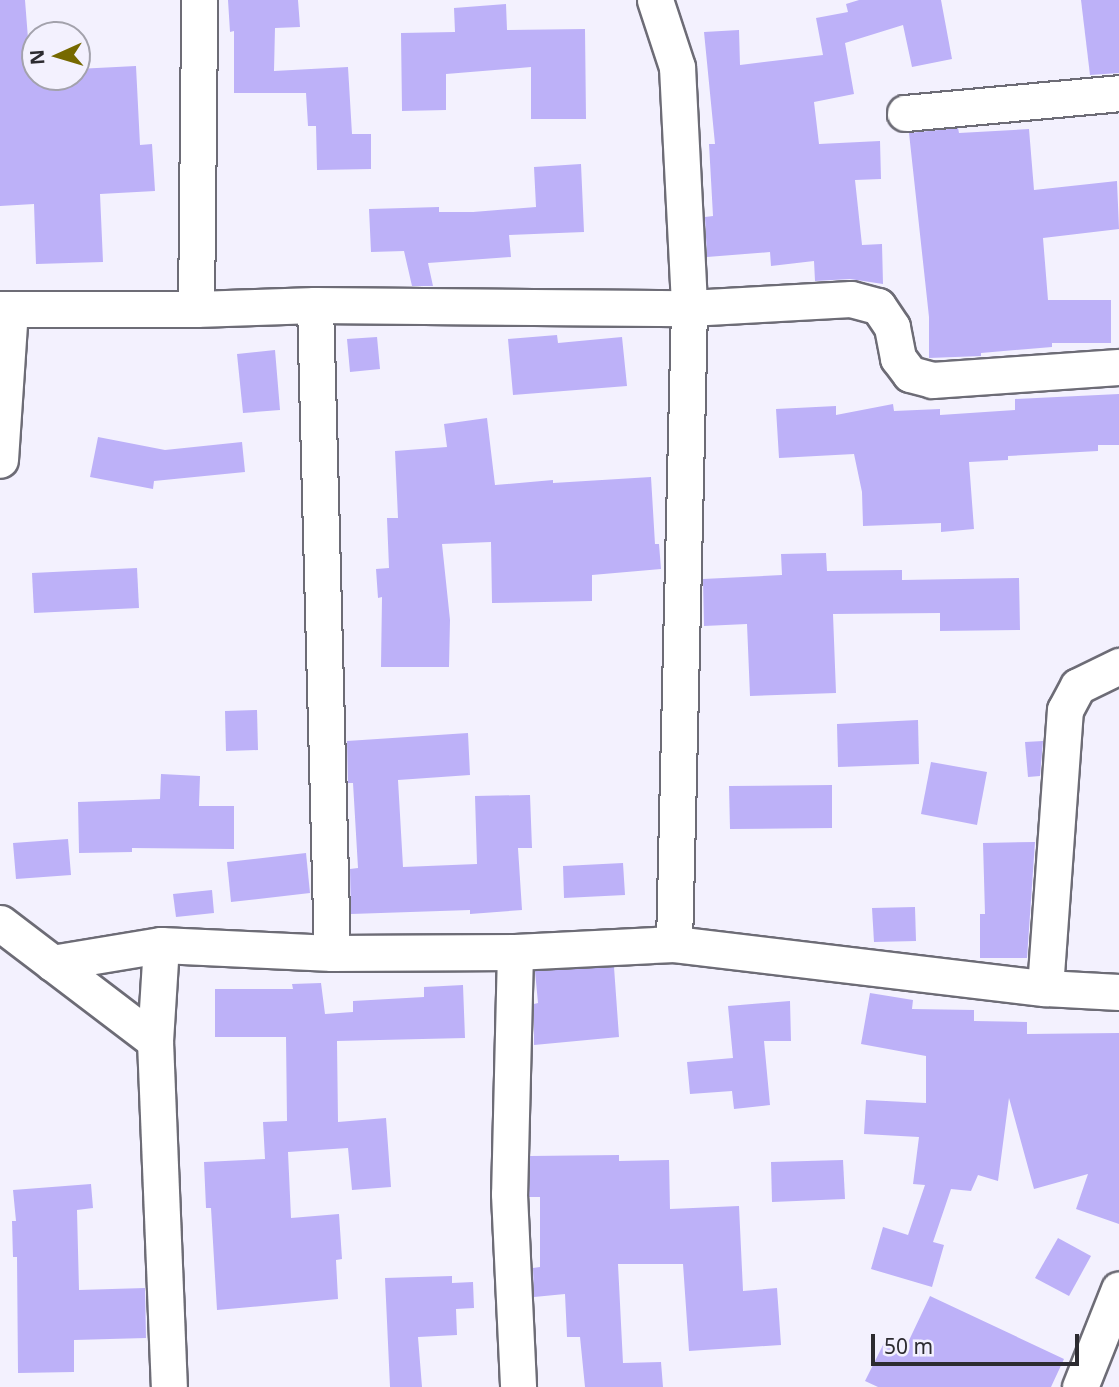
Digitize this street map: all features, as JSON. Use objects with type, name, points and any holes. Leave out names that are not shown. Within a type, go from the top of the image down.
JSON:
[{"type":"street","points":[[196,309],[199,0]]},
{"type":"street","points":[[655,0],[677,67],[689,308],[674,944]]},
{"type":"street","points":[[905,113],[1119,93]]},
{"type":"street","points":[[0,460],[5,309],[196,309],[315,305],[689,308],[851,299],[878,306],[892,327],[898,358],[911,374],[932,380],[1119,367]]},
{"type":"street","points":[[315,305],[332,953]]},
{"type":"street","points":[[1045,988],[1065,710],[1077,687],[1119,666]]},
{"type":"street","points":[[0,923],[155,1041]]},
{"type":"street","points":[[52,963],[160,945],[332,953],[515,952],[674,944],[1045,988],[1119,992]]},
{"type":"street","points":[[160,945],[155,1041],[169,1387]]},
{"type":"street","points":[[515,952],[509,1194],[519,1387]]},
{"type":"street","points":[[1080,1387],[1119,1289]]},
{"type":"building","points":[[0,0],[25,0],[27,21],[21,21],[21,91],[91,91],[91,68],[136,66],[140,145],[152,144],[155,191],[100,194],[103,262],[36,264],[34,204],[0,206]]},
{"type":"building","points":[[228,0],[298,0],[300,27],[275,28],[274,71],[348,67],[352,134],[371,134],[371,169],[317,170],[316,126],[308,126],[306,93],[234,93],[234,31],[230,32]]},
{"type":"building","points":[[859,0],[941,0],[952,59],[912,67],[903,25],[845,43],[854,94],[814,102],[819,144],[880,141],[881,179],[855,180],[862,245],[882,244],[883,284],[850,279],[815,281],[814,261],[771,266],[770,252],[707,257],[705,217],[713,216],[709,144],[715,144],[704,32],[739,30],[740,65],[823,55],[816,18],[848,12],[846,4]]},
{"type":"building","points":[[1081,0],[1119,0],[1119,73],[1090,75]]},
{"type":"building","points":[[506,4],[507,30],[585,29],[586,119],[531,119],[531,67],[446,74],[446,110],[402,111],[401,33],[455,32],[454,8]]},
{"type":"building","points":[[958,128],[959,133],[1029,129],[1034,190],[1117,181],[1119,229],[1043,238],[1048,300],[1111,300],[1111,343],[1052,343],[1052,347],[981,353],[981,356],[929,358],[929,317],[909,133]]},
{"type":"building","points":[[581,164],[584,232],[509,235],[511,257],[428,263],[433,286],[412,286],[404,251],[371,252],[369,209],[439,207],[439,212],[473,212],[536,207],[534,167]]},
{"type":"building","points":[[557,335],[558,343],[622,337],[627,386],[513,395],[508,339]]},
{"type":"building","points":[[377,337],[380,369],[350,372],[347,339]]},
{"type":"building","points":[[275,350],[280,410],[243,413],[237,354]]},
{"type":"building","points":[[1119,394],[1119,445],[1098,445],[1098,451],[1008,456],[1008,460],[969,462],[974,529],[941,532],[941,523],[863,526],[862,492],[854,454],[779,458],[776,409],[836,406],[836,415],[893,404],[894,411],[940,409],[940,415],[1015,410],[1015,399]]},
{"type":"building","points":[[487,418],[495,485],[651,477],[655,544],[659,544],[661,569],[592,575],[592,601],[492,603],[491,542],[442,544],[450,620],[449,667],[381,667],[382,597],[378,598],[376,569],[389,568],[387,518],[398,518],[395,451],[447,447],[444,424]]},
{"type":"building","points":[[98,437],[165,450],[242,442],[245,472],[154,481],[153,489],[90,477]]},
{"type":"building","points":[[826,553],[827,571],[902,570],[902,580],[1019,578],[1020,630],[940,631],[940,613],[833,614],[836,693],[750,696],[747,624],[704,626],[703,579],[782,575],[781,554]]},
{"type":"building","points":[[137,568],[139,608],[34,613],[32,573]]},
{"type":"building","points":[[257,710],[258,750],[226,751],[225,711]]},
{"type":"building","points":[[918,720],[919,764],[838,767],[837,724]]},
{"type":"building","points":[[468,733],[470,775],[398,780],[403,867],[477,864],[475,796],[530,795],[532,848],[518,848],[522,910],[470,914],[470,910],[351,914],[350,869],[358,868],[353,783],[348,783],[347,741]]},
{"type":"building","points":[[1043,741],[1040,776],[1028,777],[1025,742]]},
{"type":"building","points":[[931,762],[987,772],[977,825],[921,814]]},
{"type":"building","points":[[161,774],[200,776],[199,806],[234,806],[234,849],[132,848],[132,852],[79,853],[78,802],[160,799]]},
{"type":"building","points":[[832,785],[832,828],[730,829],[729,786]]},
{"type":"building","points":[[68,839],[71,875],[16,879],[13,843]]},
{"type":"building","points":[[1035,842],[1027,958],[980,958],[980,914],[985,914],[983,843]]},
{"type":"building","points":[[306,853],[310,893],[231,902],[227,862]]},
{"type":"building","points":[[623,863],[625,895],[564,898],[563,866]]},
{"type":"building","points":[[212,890],[214,913],[176,917],[173,894]]},
{"type":"building","points":[[915,907],[916,941],[874,942],[872,908]]},
{"type":"building","points":[[614,967],[619,1037],[534,1045],[534,1004],[538,1003],[535,971]]},
{"type":"building","points":[[321,983],[325,1014],[353,1012],[353,1001],[424,997],[424,987],[463,985],[465,1038],[337,1041],[338,1122],[386,1118],[391,1187],[352,1190],[348,1148],[288,1152],[291,1218],[339,1214],[342,1259],[336,1260],[338,1299],[217,1310],[211,1208],[206,1208],[204,1162],[265,1159],[263,1122],[287,1121],[286,1037],[215,1037],[215,989],[293,989],[292,984]]},
{"type":"building","points":[[870,993],[913,1000],[912,1009],[974,1010],[974,1021],[1027,1022],[1027,1034],[1119,1033],[1119,1224],[1076,1209],[1088,1174],[1034,1189],[1009,1098],[998,1181],[978,1175],[971,1191],[951,1189],[933,1242],[944,1245],[932,1287],[871,1269],[883,1227],[908,1235],[925,1185],[913,1184],[919,1137],[864,1134],[866,1100],[926,1103],[926,1056],[861,1044]]},
{"type":"building","points":[[790,1001],[791,1041],[764,1041],[770,1105],[734,1109],[732,1091],[690,1094],[687,1062],[733,1058],[728,1006]]},
{"type":"building","points":[[619,1155],[619,1161],[669,1160],[670,1209],[739,1206],[743,1291],[777,1288],[781,1345],[689,1351],[683,1264],[618,1264],[623,1363],[661,1362],[663,1387],[585,1387],[580,1337],[567,1337],[565,1294],[534,1297],[533,1268],[540,1267],[540,1197],[529,1197],[530,1156]]},
{"type":"building","points":[[843,1160],[845,1199],[772,1202],[771,1162]]},
{"type":"building","points":[[91,1184],[93,1208],[77,1210],[79,1290],[145,1288],[146,1338],[74,1340],[74,1372],[18,1373],[17,1257],[13,1257],[12,1221],[16,1221],[13,1190]]},
{"type":"building","points":[[1058,1238],[1091,1256],[1069,1296],[1035,1278]]},
{"type":"building","points":[[452,1276],[452,1283],[473,1282],[474,1308],[456,1309],[457,1335],[418,1337],[422,1387],[390,1387],[385,1278]]},
{"type":"building","points":[[930,1296],[1064,1359],[1051,1387],[878,1387],[865,1381],[884,1343],[903,1353]]}]
